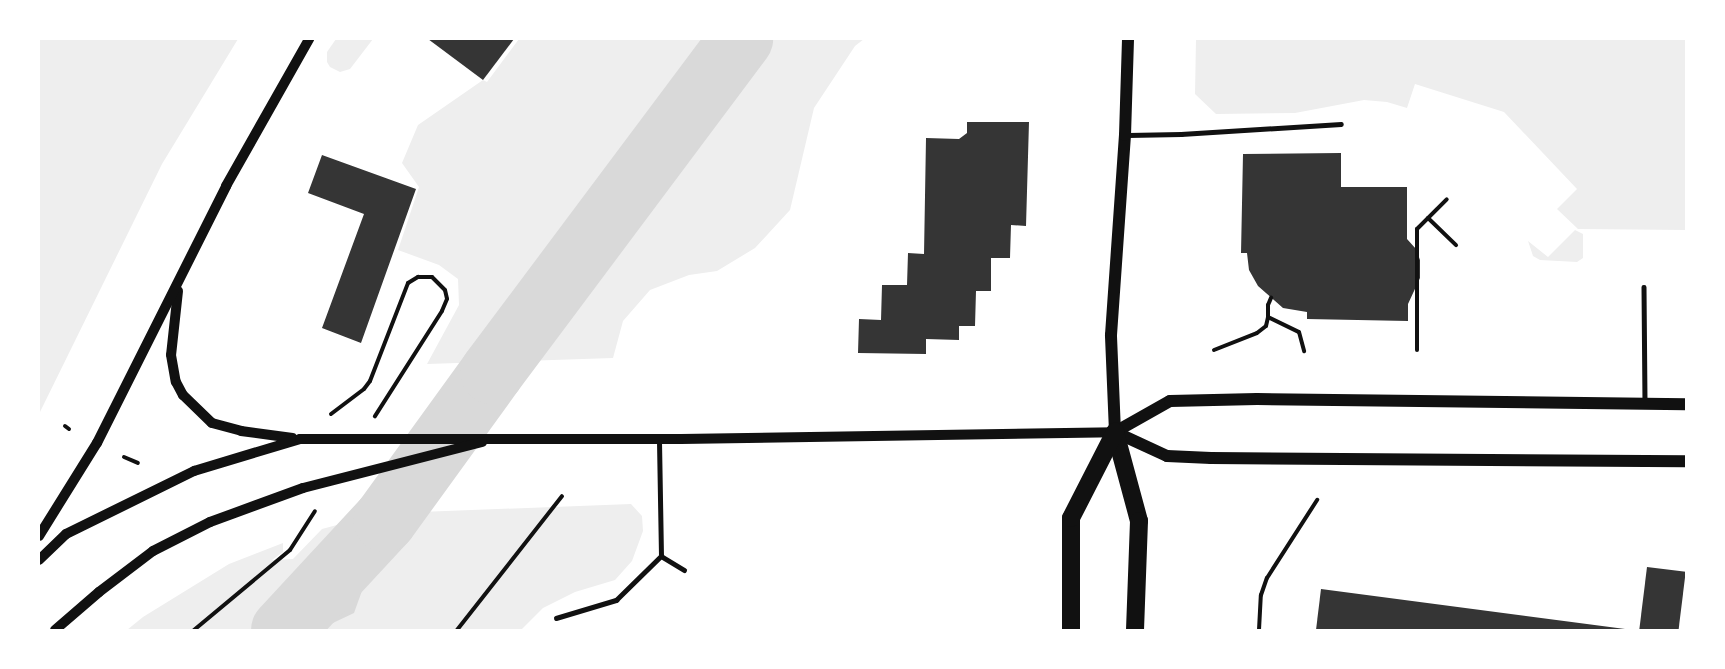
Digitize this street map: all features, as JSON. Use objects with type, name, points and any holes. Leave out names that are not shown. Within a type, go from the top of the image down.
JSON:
[{"type":"highway","points":[[1071,630],[1071,518],[1115,432]]},
{"type":"highway","points":[[1115,432],[1139,521],[1135,630]]},
{"type":"main road","points":[[1115,432],[1111,335],[1125,135],[1128,39]]},
{"type":"main road","points":[[1115,432],[1170,401],[1268,399],[1686,404]]},
{"type":"main road","points":[[1115,432],[1167,456],[1686,462]]},
{"type":"street","points":[[39,536],[97,443],[226,186],[309,39]]},
{"type":"street","points":[[181,279],[172,326],[171,356],[176,382],[183,395],[212,423],[241,431],[300,439],[659,439],[1115,432]]},
{"type":"street","points":[[55,630],[99,592],[153,551],[210,522],[303,488],[497,438]]},
{"type":"street","points":[[39,560],[66,534],[194,471],[300,439]]},
{"type":"lane","points":[[1125,135],[1181,135],[1341,124]]},
{"type":"lane","points":[[1644,287],[1645,402]]},
{"type":"lane","points":[[556,618],[616,600],[661,556],[659,439]]},
{"type":"lane","points":[[661,556],[684,570]]},
{"type":"path","points":[[1417,350],[1417,229],[1447,199]]},
{"type":"path","points":[[1428,218],[1456,245]]},
{"type":"path","points":[[1214,350],[1257,333],[1266,326],[1271,298]]},
{"type":"path","points":[[1268,317],[1299,332],[1304,351]]},
{"type":"path","points":[[124,457],[138,463]]},
{"type":"path","points":[[457,630],[562,496]]},
{"type":"path","points":[[1259,630],[1260,595],[1267,578],[1317,500]]},
{"type":"shaded area","points":[[39,39],[238,39],[162,164],[39,414]]},
{"type":"shaded area","points":[[336,39],[373,39],[350,69],[340,72],[330,67],[327,62],[327,52]]},
{"type":"shaded area","points":[[519,39],[864,39],[855,46],[814,108],[790,210],[755,248],[717,271],[689,275],[650,290],[623,321],[613,358],[427,364],[459,305],[458,279],[439,265],[398,250],[419,187],[402,163],[418,125],[483,80],[487,82]]},
{"type":"shaded area","points":[[1196,39],[1686,39],[1686,230],[1578,229],[1557,209],[1577,189],[1504,112],[1415,84],[1407,108],[1387,102],[1364,100],[1295,113],[1216,114],[1195,94]]},
{"type":"shaded area","points":[[1575,230],[1583,234],[1583,258],[1577,262],[1540,260],[1533,256],[1528,241],[1548,257]]},
{"type":"shaded area","points":[[631,504],[642,516],[643,531],[632,561],[615,580],[575,592],[543,608],[521,630],[127,630],[143,617],[229,564],[283,543],[283,552],[272,560],[293,559],[322,529],[374,515],[331,555],[384,551],[420,512]]},
{"type":"shaded area","points":[[420,512],[388,545],[367,577],[354,613],[318,630],[262,630],[305,580],[374,515]]},
{"type":"building","points":[[428,39],[514,39],[483,80]]},
{"type":"building","points":[[967,122],[1029,122],[1026,226],[1011,225],[1010,258],[991,258],[991,291],[976,291],[975,326],[959,326],[959,340],[926,339],[926,354],[858,353],[859,319],[881,320],[882,285],[907,285],[908,253],[924,254],[926,138],[959,139],[967,133]]},
{"type":"building","points":[[1341,153],[1341,187],[1407,187],[1407,239],[1416,249],[1420,260],[1420,278],[1408,304],[1408,321],[1307,319],[1307,312],[1283,308],[1258,286],[1249,270],[1247,253],[1241,253],[1243,154]]},
{"type":"building","points":[[322,155],[416,189],[361,343],[322,328],[364,214],[308,193]]},
{"type":"building","points":[[1647,567],[1686,572],[1679,630],[1639,630]]},
{"type":"building","points":[[1321,589],[1625,629],[1625,630],[1316,630]]},
{"type":"waterway","points":[[283,630],[385,520],[492,372],[741,39]]}]
